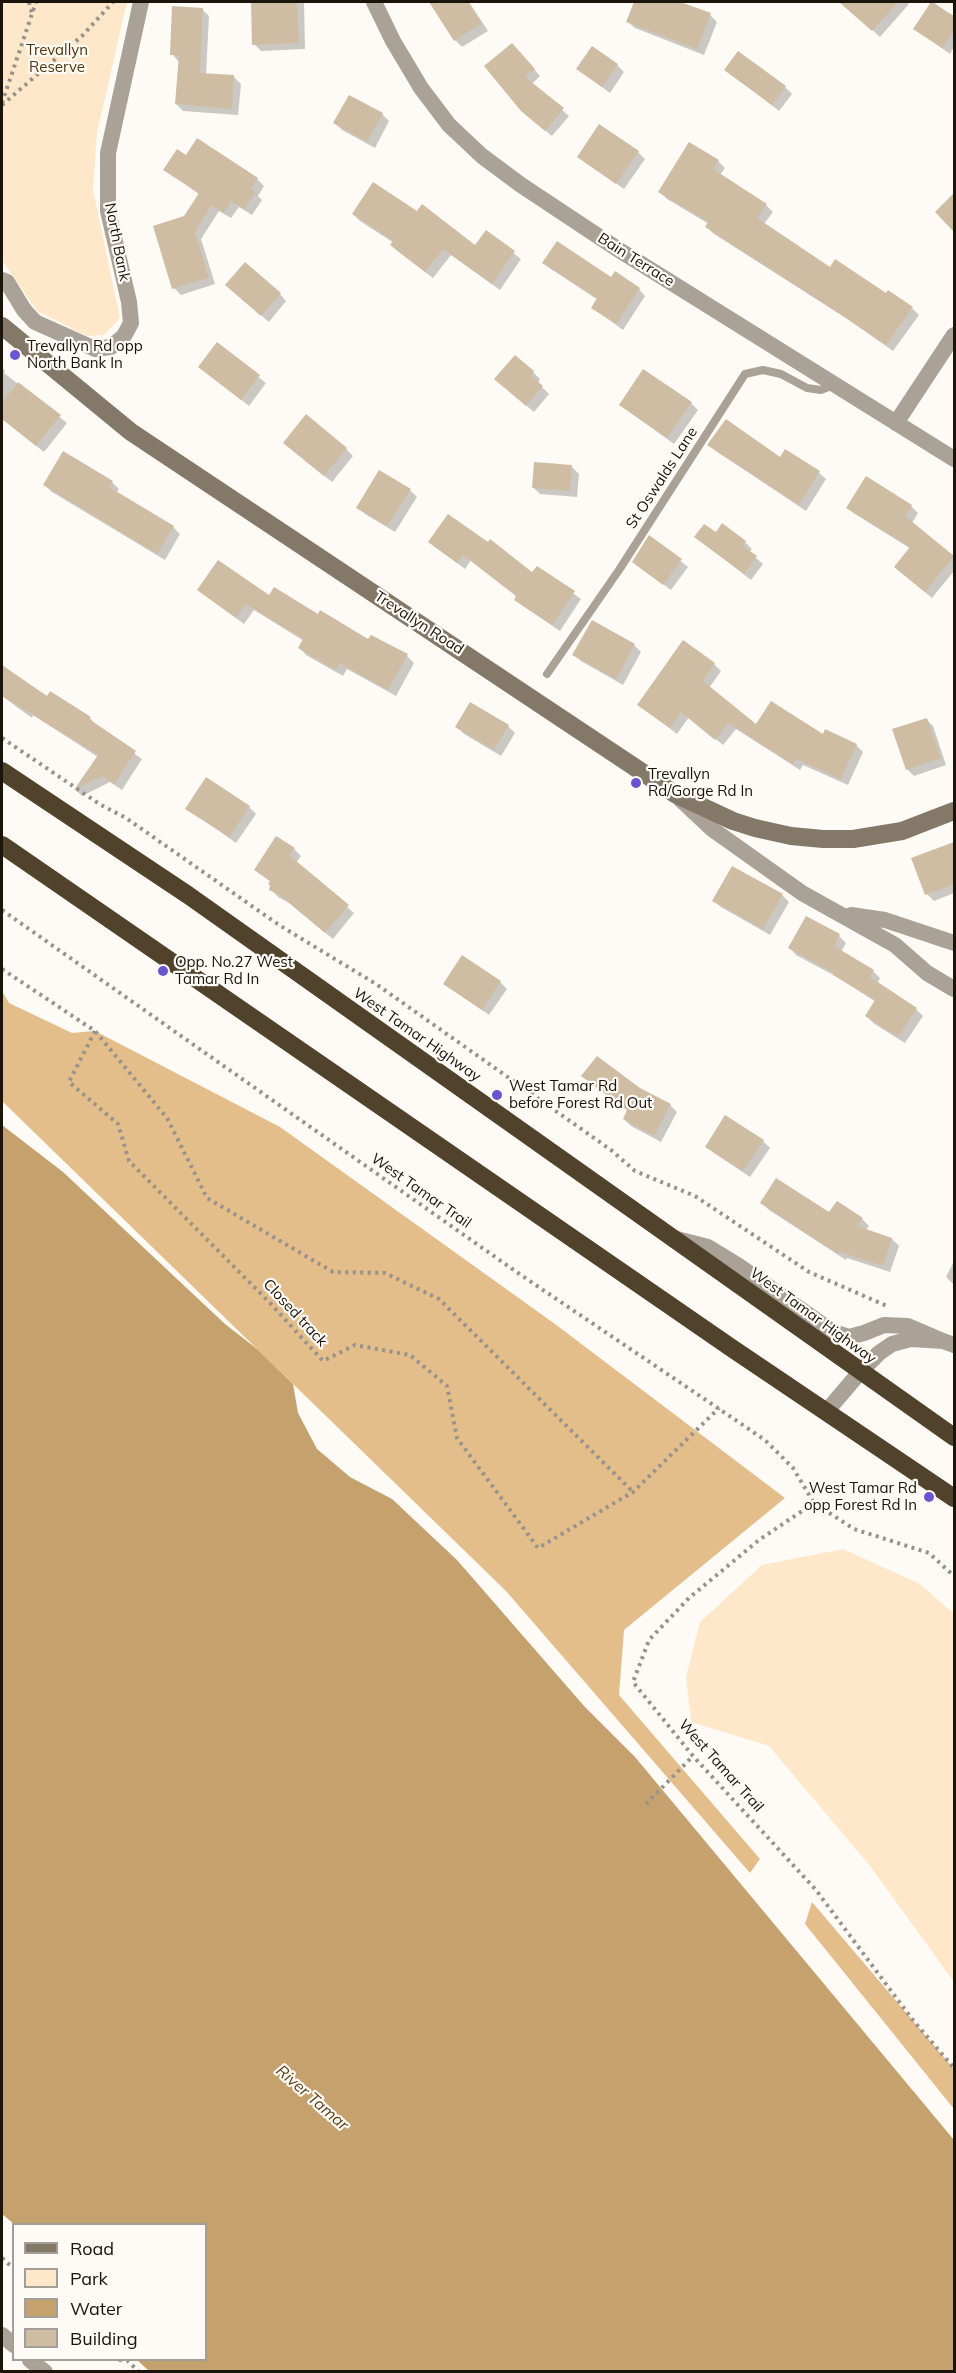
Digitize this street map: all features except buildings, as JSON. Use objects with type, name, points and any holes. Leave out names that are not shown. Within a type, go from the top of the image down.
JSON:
[{"type":"highway","name":"West Tamar Highway","points":[[2,771],[207,909],[954,1437]]},
{"type":"highway","points":[[2,845],[954,1498]]},
{"type":"street","name":"North Bank","points":[[3,279],[35,322],[95,349],[111,347],[124,336],[131,323],[129,302],[108,211],[108,153],[141,2]]},
{"type":"street","name":"Bain Terrace","points":[[374,2],[393,42],[421,88],[449,125],[482,156],[521,185],[619,250],[954,459]]},
{"type":"street","name":"Trevallyn Road","points":[[2,326],[131,432],[675,794],[712,829],[802,893],[895,945],[927,973],[954,989]]},
{"type":"street","points":[[896,423],[954,335]]},
{"type":"street","points":[[675,794],[724,817],[755,828],[790,836],[823,839],[853,839],[902,831],[954,811]]},
{"type":"street","name":"Trevallyn Road","points":[[841,913],[885,920],[954,943]]},
{"type":"street","points":[[670,1238],[708,1247],[833,1332],[849,1336],[864,1334],[884,1325],[908,1326],[949,1343]]},
{"type":"street","points":[[826,1412],[860,1372],[892,1344],[911,1339],[949,1343]]},
{"type":"street","points":[[31,2361],[45,2372]]},
{"type":"lane","name":"St Oswalds Lane","points":[[547,674],[619,570],[745,374],[763,370],[781,374],[807,388],[821,390],[834,384]]},
{"type":"path","points":[[29,2],[32,14]]},
{"type":"path","points":[[2,104],[36,2]]},
{"type":"path","points":[[2,104],[18,93],[82,36],[113,2]]},
{"type":"path","points":[[2,738],[126,818],[279,925],[376,984],[611,1150],[635,1171],[695,1196],[809,1272],[890,1306]]},
{"type":"path","name":"West Tamar Trail","points":[[2,910],[500,1260],[765,1440],[793,1468],[814,1503],[854,1529],[929,1553],[954,1576]]},
{"type":"path","points":[[2,969],[95,1031],[166,1118],[207,1198],[333,1272],[385,1273],[439,1299],[633,1492],[719,1408]]},
{"type":"path","name":"Closed track","points":[[95,1031],[69,1082],[118,1124],[129,1161],[271,1304],[323,1361],[355,1345],[411,1355],[447,1386],[457,1438],[538,1548],[633,1492]]},
{"type":"path","name":"West Tamar Trail","points":[[814,1503],[759,1540],[689,1598],[649,1640],[633,1682],[693,1756],[816,1890],[912,2019],[954,2068]]},
{"type":"path","points":[[646,1804],[693,1756]]},
{"type":"path","points":[[128,2361],[139,2372]]},
{"type":"green space","name":"Trevallyn Reserve","points":[[2,2],[127,2],[97,133],[93,190],[120,318],[104,335],[87,336],[37,311],[2,260]]},
{"type":"green space","points":[[843,1549],[920,1584],[954,1614],[954,1982],[870,1866],[769,1746],[691,1722],[686,1677],[700,1622],[762,1565]]},
{"type":"shaded area","points":[[2,991],[9,1003],[72,1033],[95,1031],[280,1127],[555,1324],[785,1498],[624,1630],[619,1695],[760,1859],[750,1873],[506,1591],[2,1101]]},
{"type":"shaded area","points":[[812,1902],[954,2069],[954,2109],[805,1924]]},
{"type":"water","name":"River Tamar","points":[[2,1125],[63,1172],[225,1324],[257,1349],[293,1384],[298,1413],[317,1449],[350,1477],[392,1499],[457,1560],[584,1706],[635,1757],[954,2140],[954,2371],[149,2371],[138,2361],[207,2361],[207,2223],[13,2223],[2,2214]]},
{"type":"place","name":"Trevallyn Rd opp North Bank In","points":[[15,355]]},
{"type":"place","name":"Trevallyn Rd/Gorge Rd In","points":[[636,783]]},
{"type":"place","name":"Opp. No.27 West Tamar Rd In","points":[[163,971]]},
{"type":"place","name":"West Tamar Rd before Forest Rd Out","points":[[497,1095]]},
{"type":"place","name":"West Tamar Rd opp Forest Rd In","points":[[929,1497]]}]
